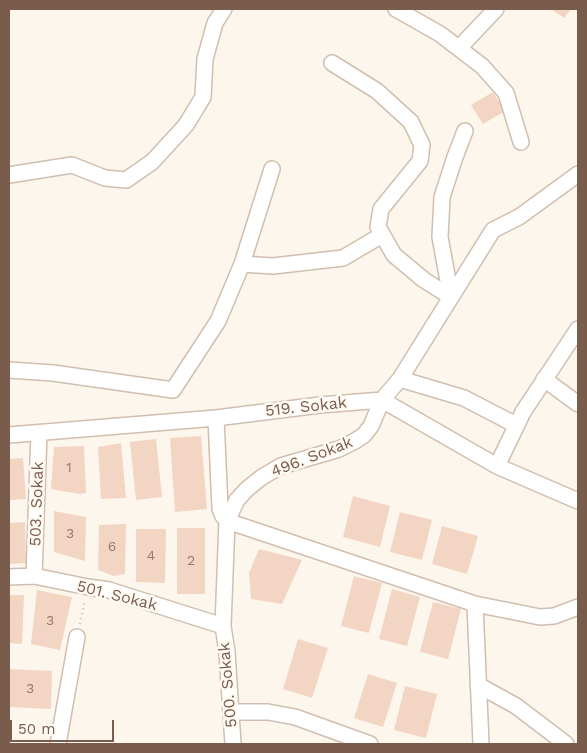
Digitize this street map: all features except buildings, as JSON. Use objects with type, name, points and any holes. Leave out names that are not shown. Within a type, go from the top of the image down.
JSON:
[{"type":"street","points":[[9,175],[72,165],[105,178],[126,180],[152,162],[186,124],[203,97],[205,59],[216,24],[224,9]]},
{"type":"street","points":[[396,9],[440,34],[482,66],[506,93],[521,142]]},
{"type":"street","points":[[459,48],[496,9]]},
{"type":"street","points":[[332,63],[376,91],[411,122],[422,145],[420,161],[381,209],[378,228],[394,255],[424,280],[451,298]]},
{"type":"street","points":[[451,298],[440,238],[442,197],[465,132]]},
{"type":"street","points":[[9,370],[53,373],[173,390],[218,321],[242,264],[272,169]]},
{"type":"street","name":"496. Sokak","points":[[223,626],[227,521],[237,500],[262,477],[281,466],[339,449],[364,434],[371,426],[382,400],[400,379],[493,230],[519,217],[578,174]]},
{"type":"street","points":[[242,264],[272,266],[343,258],[382,235]]},
{"type":"street","points":[[497,466],[523,412],[578,329]]},
{"type":"street","points":[[400,379],[464,398],[516,425]]},
{"type":"street","points":[[544,379],[578,404]]},
{"type":"street","points":[[382,400],[497,466],[578,501]]},
{"type":"street","name":"519. Sokak","points":[[9,435],[216,418],[320,405],[382,400]]},
{"type":"street","points":[[216,418],[220,509],[227,521],[475,604],[540,617],[554,616],[578,608]]},
{"type":"street","name":"503. Sokak","points":[[34,576],[39,432]]},
{"type":"street","name":"501. Sokak","points":[[9,577],[34,576],[108,590],[223,626]]},
{"type":"street","points":[[475,604],[481,744]]},
{"type":"street","name":"500. Sokak","points":[[223,626],[233,744]]},
{"type":"street","points":[[58,744],[77,637]]},
{"type":"street","points":[[478,685],[516,706],[566,744]]},
{"type":"street","points":[[231,712],[268,712],[295,717],[370,744]]},
{"type":"path","points":[[77,637],[88,587]]}]
